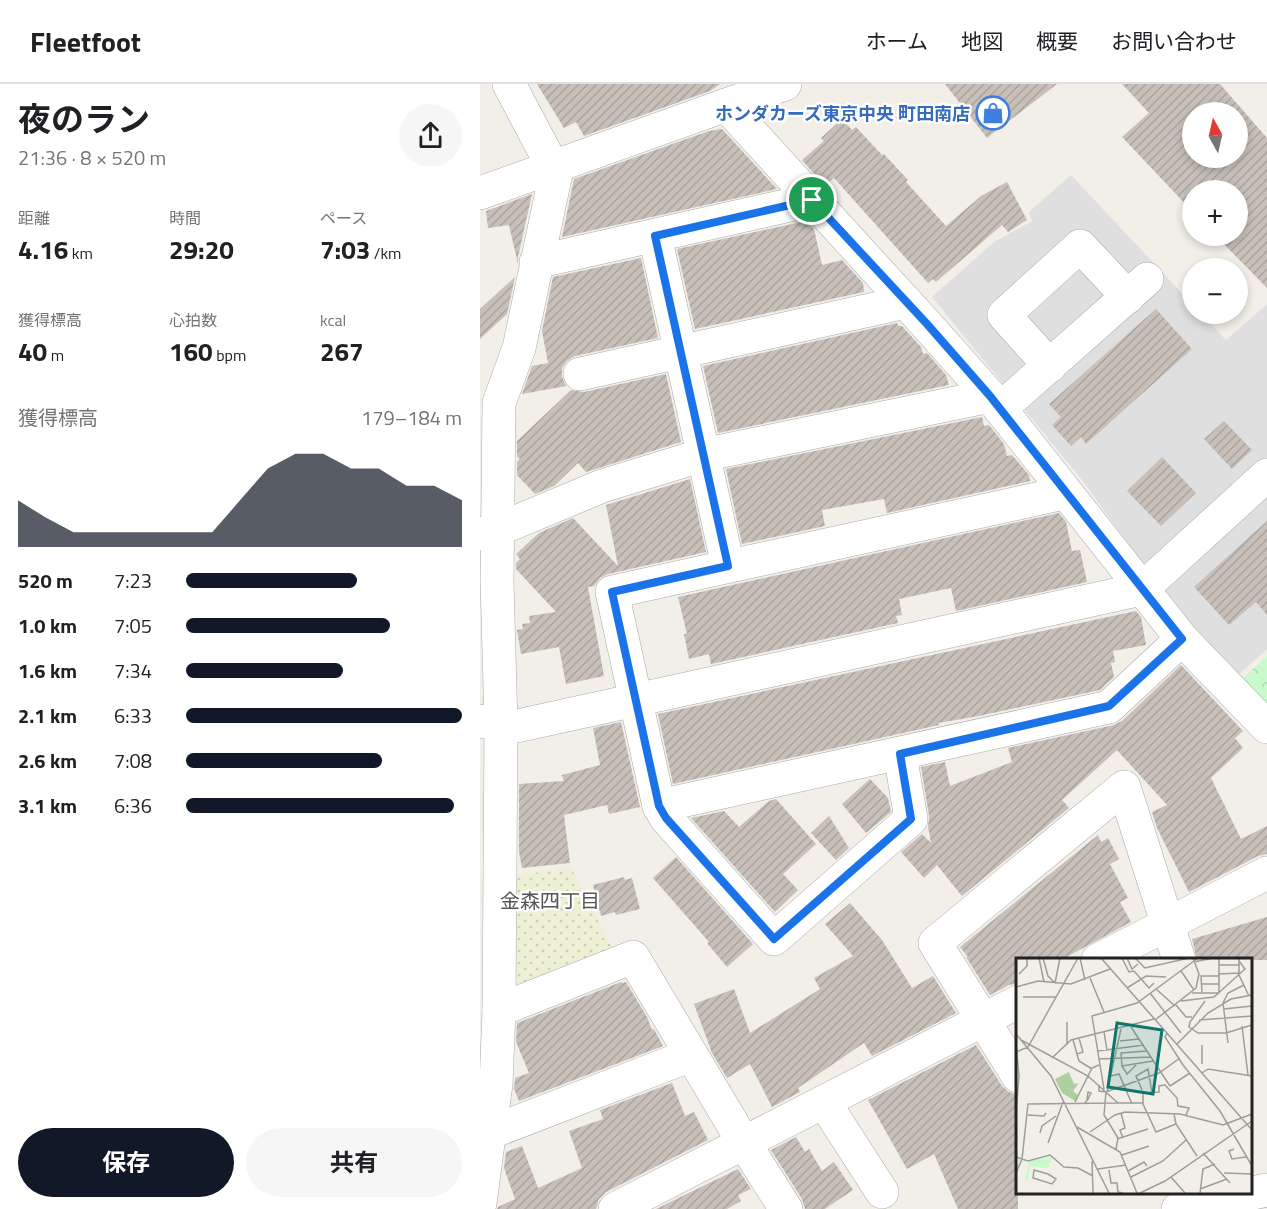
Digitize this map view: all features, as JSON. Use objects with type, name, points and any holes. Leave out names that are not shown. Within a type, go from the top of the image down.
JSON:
[{"type":"street","points":[[480,1203],[496,1084],[499,1010],[490,966],[490,722],[497,580],[489,532],[500,403],[519,348],[556,173],[508,84]]},
{"type":"street","points":[[480,193],[785,84]]},
{"type":"street","points":[[726,105],[995,403],[1182,639],[1267,727]]},
{"type":"street","points":[[536,262],[812,200]]},
{"type":"street","points":[[655,236],[728,566]]},
{"type":"street","points":[[489,532],[602,486],[703,455],[995,403],[1050,366],[1137,288],[1080,246],[1004,315],[1050,366]]},
{"type":"street","points":[[580,374],[906,302]]},
{"type":"street","points":[[490,722],[517,726],[1142,590],[1267,475]]},
{"type":"street","points":[[900,754],[911,819],[774,939],[666,818],[659,806],[612,592],[1064,492]]},
{"type":"street","points":[[659,806],[1109,706],[1182,639]]},
{"type":"street","points":[[1016,1073],[935,943],[1124,787],[1178,958]]},
{"type":"street","points":[[1102,958],[1267,873]]},
{"type":"street","points":[[499,1010],[633,957],[786,1209]]},
{"type":"street","points":[[615,1209],[1016,1003]]},
{"type":"street","points":[[489,1133],[691,1055]]},
{"type":"street","points":[[824,1102],[882,1192]]},
{"type":"street","points":[[1178,1209],[1233,1194]]},
{"type":"shaded area","points":[[1071,175],[1182,293],[1182,324],[1211,324],[1226,340],[1244,324],[1248,324],[1248,321],[1267,304],[1267,649],[1235,678],[1188,628],[1083,481],[932,297],[994,242],[1032,221],[1029,212]]},
{"type":"green space","points":[[1267,656],[1267,712],[1239,682]]},
{"type":"green space","points":[[571,868],[616,955],[508,989],[510,876]]},
{"type":"building","points":[[537,84],[720,84],[710,91],[584,136],[576,122],[564,128]]},
{"type":"building","name":"ホンダカーズ東京中央 町田南店","points":[[945,84],[1057,84],[987,138]]},
{"type":"building","points":[[1122,84],[1220,84],[1236,102],[1182,102],[1182,168],[1248,168],[1248,116],[1267,138],[1267,288],[1248,269],[1248,258],[1238,258],[1226,246],[1248,246],[1248,180],[1182,180],[1182,200],[1122,137],[1149,113]]},
{"type":"building","points":[[842,119],[852,130],[856,127],[882,155],[884,154],[946,226],[981,196],[1007,182],[1027,220],[1008,232],[1002,225],[936,282],[933,279],[928,283],[834,178],[825,186],[802,160],[824,141],[821,138]]},
{"type":"building","points":[[722,129],[777,189],[562,237],[574,179],[709,131]]},
{"type":"building","points":[[532,194],[518,264],[509,225],[488,228],[486,211]]},
{"type":"building","points":[[806,221],[814,229],[822,265],[842,260],[863,283],[864,292],[695,329],[677,249]]},
{"type":"building","points":[[641,258],[658,338],[575,356],[562,368],[562,377],[566,386],[522,394],[532,366],[548,363],[542,331],[553,277]]},
{"type":"building","points":[[515,277],[507,314],[480,339],[480,309]]},
{"type":"building","points":[[1156,309],[1192,349],[1086,444],[1081,437],[1071,446],[1052,425],[1061,417],[1049,404]]},
{"type":"building","points":[[897,323],[921,347],[923,354],[927,353],[946,375],[949,385],[718,433],[703,366]]},
{"type":"building","points":[[666,374],[681,442],[586,472],[578,463],[554,486],[535,494],[517,475],[517,462],[520,459],[517,456],[517,441],[571,390],[584,392]]},
{"type":"building","points":[[982,417],[984,426],[989,425],[1004,444],[1007,456],[1012,455],[1029,475],[1030,481],[887,513],[884,499],[822,510],[825,526],[742,544],[726,469]]},
{"type":"building","points":[[1224,421],[1252,450],[1232,469],[1204,439]]},
{"type":"building","points":[[1162,457],[1196,493],[1161,526],[1127,491]]},
{"type":"building","points":[[690,479],[706,552],[608,574],[600,578],[594,586],[588,587],[604,676],[566,684],[559,647],[521,654],[517,630],[523,629],[522,624],[530,623],[529,616],[556,612],[516,569],[516,563],[520,559],[516,554],[539,533],[573,518],[618,566],[606,505]]},
{"type":"building","points":[[1059,513],[1066,522],[1072,551],[1080,550],[1087,582],[956,611],[951,588],[899,599],[902,615],[896,616],[898,623],[711,664],[709,654],[689,659],[684,634],[687,634],[678,597]]},
{"type":"building","points":[[1267,521],[1267,615],[1256,602],[1229,625],[1194,587]]},
{"type":"building","points":[[1136,611],[1141,617],[1146,645],[1113,651],[1115,662],[1111,663],[1114,677],[1100,690],[938,723],[939,725],[673,784],[658,714]]},
{"type":"building","points":[[1181,665],[1243,731],[1235,738],[1243,748],[1211,778],[1241,839],[1267,826],[1267,854],[1258,856],[1189,892],[1157,828],[1152,812],[1167,805],[1117,750],[1062,800],[1069,808],[962,896],[937,865],[924,878],[901,852],[922,834],[931,843],[921,767],[945,762],[950,786],[1012,762],[1008,748],[1114,725],[1122,721]]},
{"type":"building","points":[[621,722],[640,807],[609,814],[607,805],[564,815],[570,863],[522,868],[519,852],[519,784],[564,781],[562,775],[600,765],[593,728]]},
{"type":"building","points":[[870,779],[888,798],[891,812],[866,833],[842,804]]},
{"type":"building","points":[[776,799],[816,844],[783,874],[798,890],[775,912],[691,818],[724,811],[739,827],[769,801]]},
{"type":"building","points":[[829,816],[849,848],[836,860],[811,833]]},
{"type":"building","points":[[1098,835],[1101,842],[1108,838],[1119,859],[1110,864],[1128,898],[1120,902],[1131,922],[1065,958],[1016,958],[1016,983],[990,995],[960,947]]},
{"type":"building","points":[[676,857],[753,944],[727,967],[707,943],[709,942],[653,878]]},
{"type":"building","points":[[624,877],[625,880],[632,878],[640,909],[601,916],[593,885]]},
{"type":"building","points":[[850,903],[882,940],[912,988],[933,976],[956,1013],[872,1056],[864,1043],[798,1088],[800,1092],[772,1107],[750,1064],[727,1078],[712,1053],[694,1004],[734,989],[750,1033],[820,989],[814,978],[853,956],[825,924]]},
{"type":"building","points":[[1267,917],[1267,960],[1197,958],[1192,939]]},
{"type":"building","points":[[626,982],[663,1046],[519,1101],[514,1089],[515,1078],[529,1073],[516,1042],[517,1023]]},
{"type":"building","points":[[976,1045],[1002,1086],[1016,1094],[1018,1209],[958,1209],[934,1154],[907,1169],[868,1100]]},
{"type":"building","points":[[672,1083],[685,1116],[694,1112],[708,1140],[606,1192],[599,1199],[596,1209],[497,1209],[515,1199],[504,1168],[506,1152],[522,1146],[538,1188],[582,1168],[569,1131],[603,1119],[600,1110]]},
{"type":"building","points":[[796,1137],[805,1152],[809,1149],[822,1171],[834,1162],[853,1190],[825,1209],[805,1209],[802,1199],[771,1150]]},
{"type":"building","points":[[738,1169],[751,1189],[738,1195],[741,1201],[727,1209],[656,1209]]},
{"type":"place","name":"ホンダカーズ東京中央 町田南店","points":[[993,113]]},
{"type":"district","name":"金森四丁目","points":[[550,900]]},
{"type":"route","points":[[812,200],[990,396],[1182,639],[1109,706],[900,754],[911,819],[774,939],[666,818],[659,806],[612,592],[728,566],[655,236],[812,200]]}]
